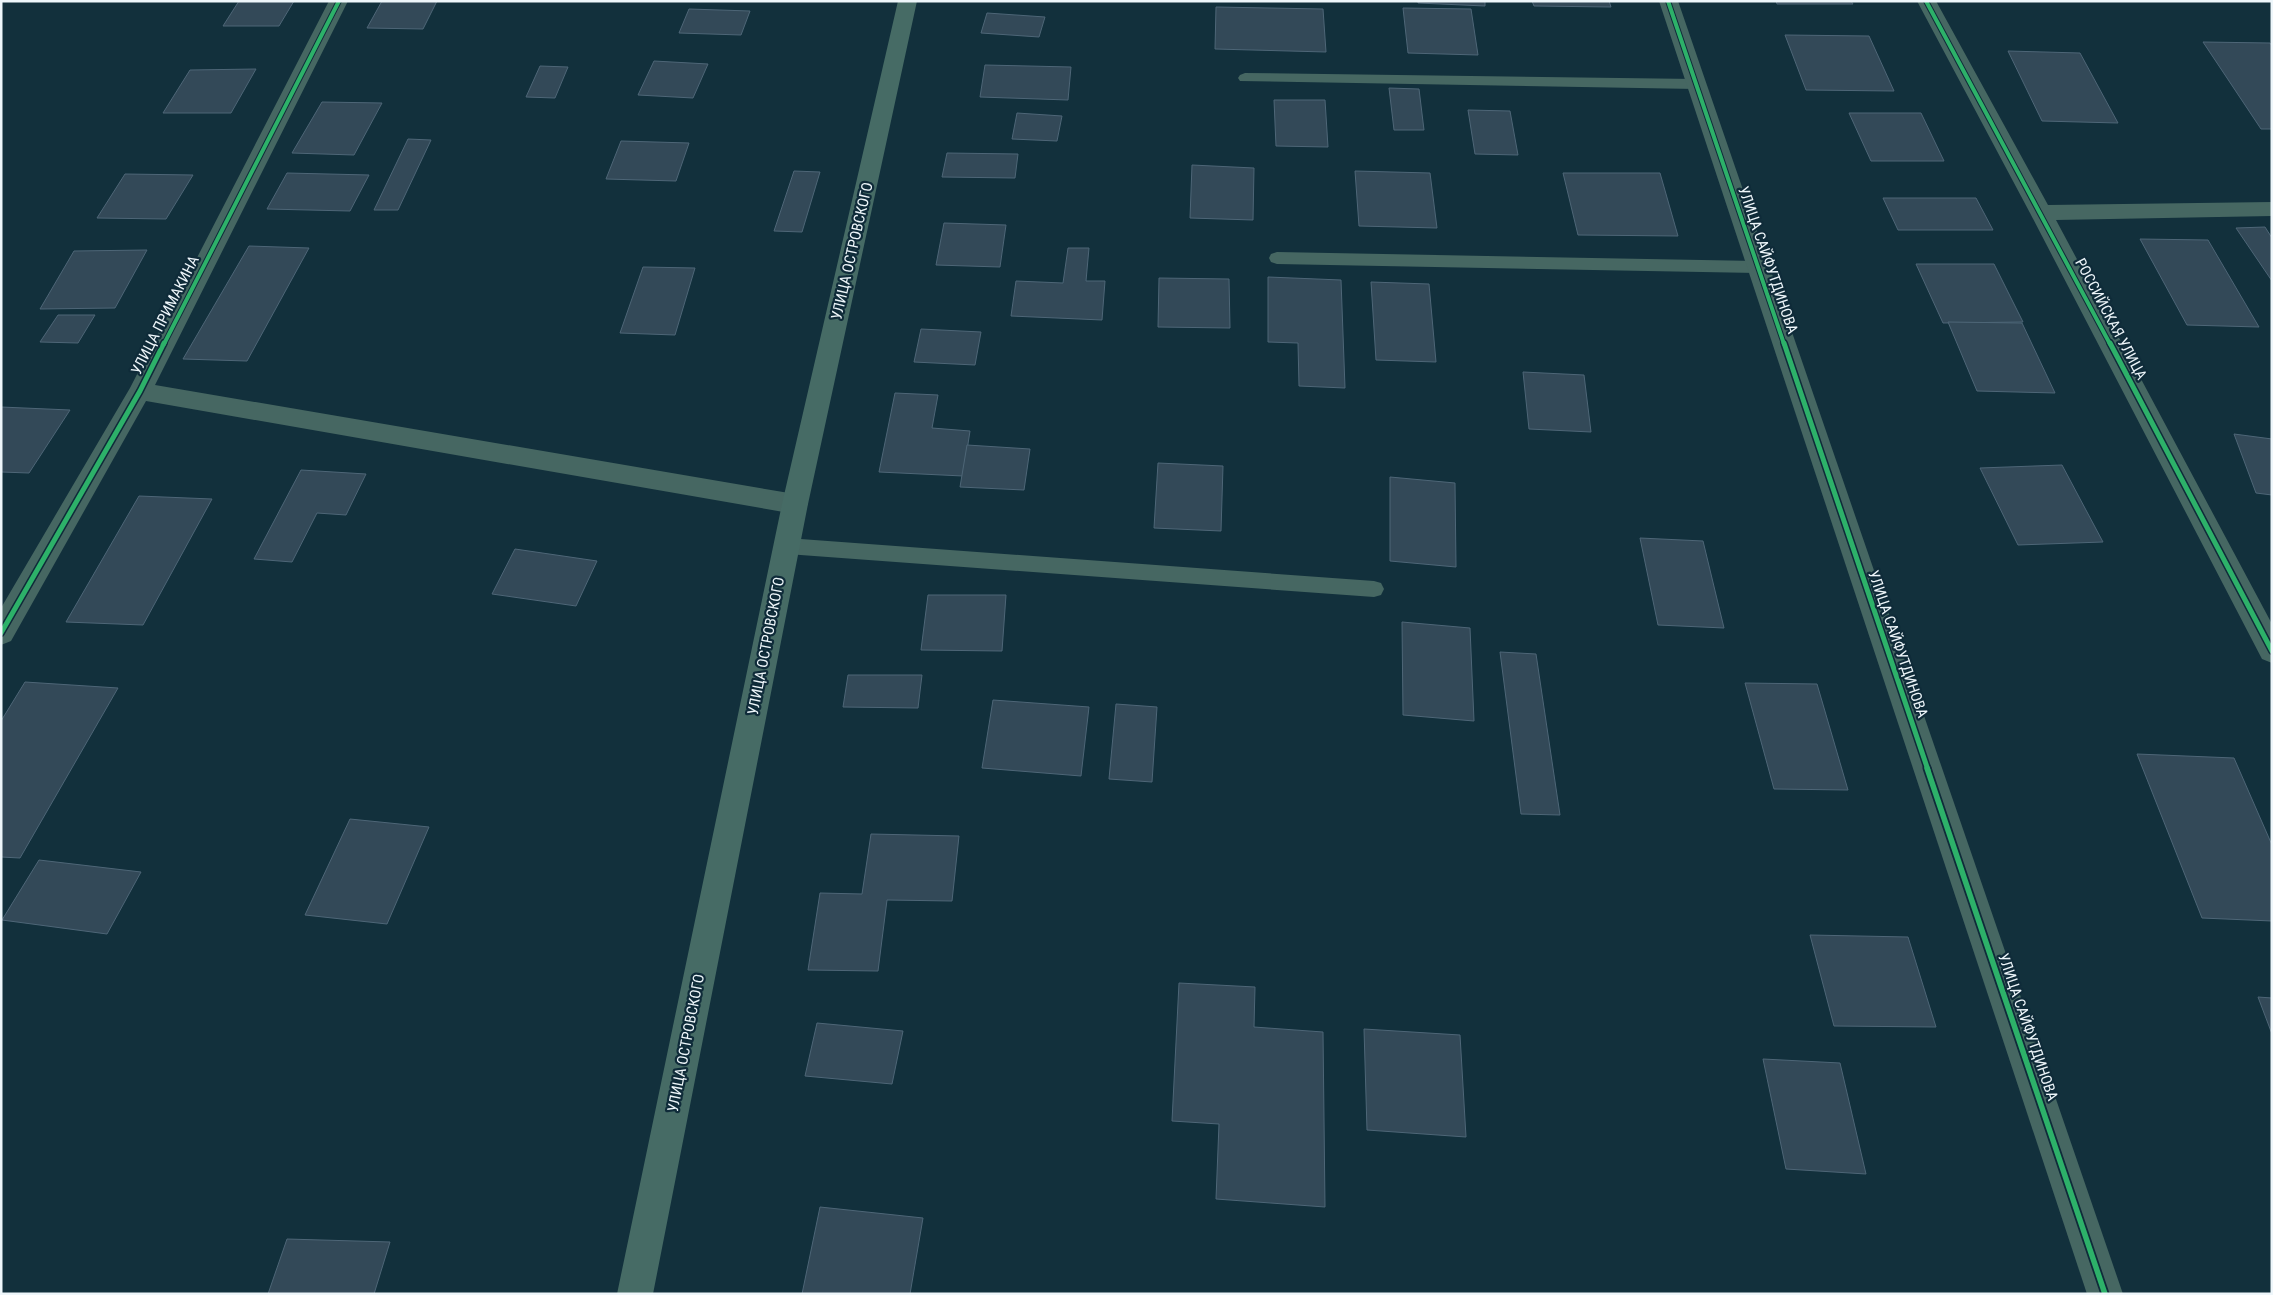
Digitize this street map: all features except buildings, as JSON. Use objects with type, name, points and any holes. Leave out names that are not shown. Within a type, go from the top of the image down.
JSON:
[{"type":"main road","name":"УЛИЦА ОСТРОВСКОГО","points":[[635,1294],[795,504],[908,1]]},
{"type":"street","name":"УЛИЦА ПРИМАКИНА","points":[[1,633],[140,391],[339,1]]},
{"type":"street","name":"УЛИЦА САЙФУТДИНОВА","points":[[1668,1],[2105,1294]]},
{"type":"street","name":"РОССИЙСКАЯ УЛИЦА","points":[[1926,1],[2041,213],[2272,651]]},
{"type":"street","points":[[2041,213],[2272,209]]},
{"type":"street","points":[[140,391],[795,504]]},
{"type":"lane","points":[[1245,78],[1696,84]]},
{"type":"lane","points":[[1277,258],[1757,268]]},
{"type":"lane","points":[[787,546],[1374,589]]},
{"type":"cycle path","points":[[1,633],[140,391],[339,1]]},
{"type":"cycle path","points":[[1668,1],[2105,1294]]},
{"type":"cycle path","points":[[1926,1],[2041,213],[2272,651]]}]
